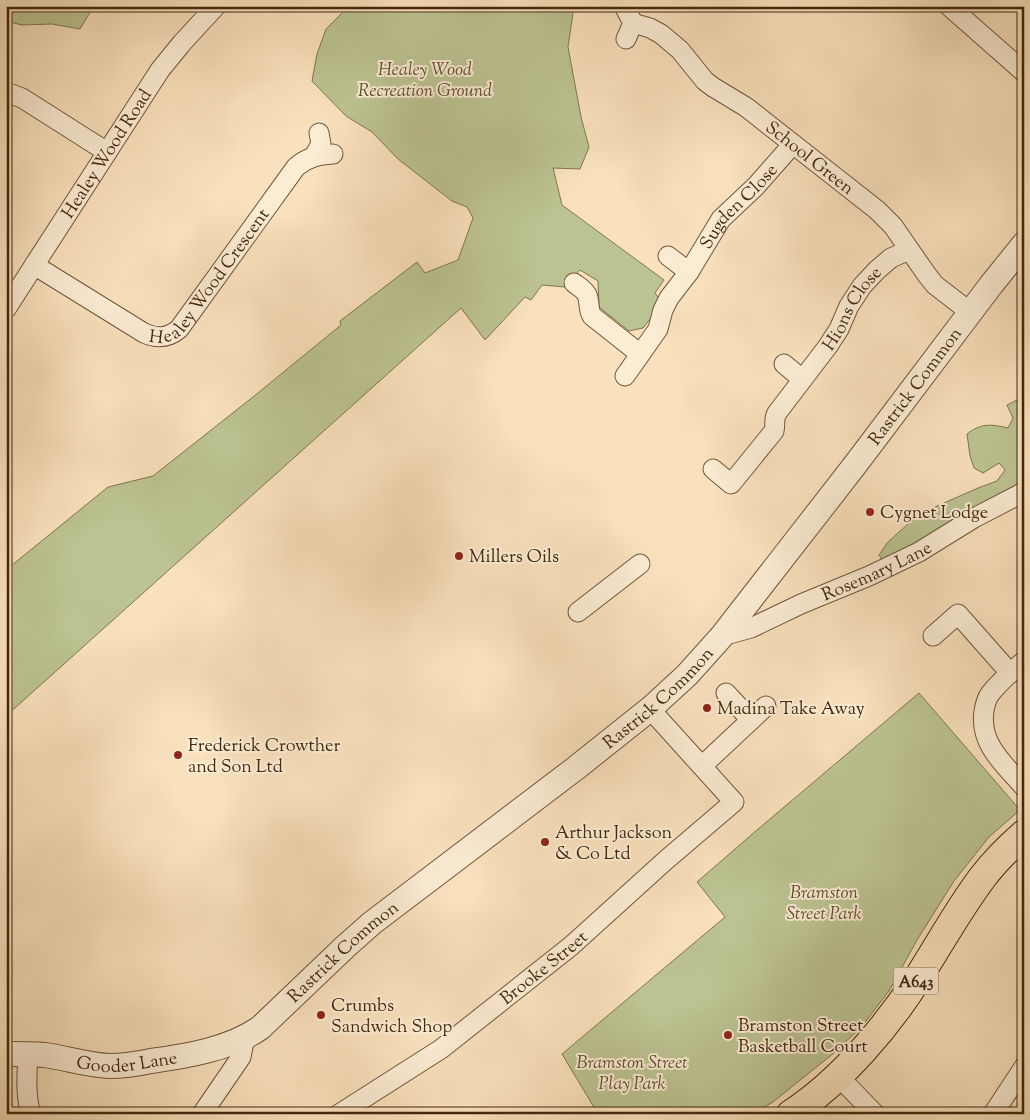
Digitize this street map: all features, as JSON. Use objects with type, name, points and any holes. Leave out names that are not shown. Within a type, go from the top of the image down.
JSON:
[{"type":"main road","name":"A643","points":[[791,1114],[838,1076],[875,1036],[918,979],[964,903],[981,879],[992,865],[1024,834]]},
{"type":"street","name":"Healey Wood Road","points":[[6,308],[160,70],[182,42],[216,6]]},
{"type":"street","name":"School Green","points":[[624,6],[629,31],[650,28],[661,34],[680,50],[705,81],[719,92],[746,107],[877,210],[893,226],[936,285],[970,312]]},
{"type":"street","points":[[949,6],[1024,72]]},
{"type":"street","points":[[8,96],[22,98],[107,152]]},
{"type":"street","points":[[314,156],[321,144],[319,134]]},
{"type":"street","name":"Sugden Close","points":[[625,376],[658,329],[669,298],[689,272],[721,219],[756,186],[793,144]]},
{"type":"street","name":"Healey Wood Crescent","points":[[34,265],[144,333],[158,337],[167,336],[179,328],[296,167],[314,156],[333,154]]},
{"type":"street","name":"Rastrick Common","points":[[245,1038],[266,1023],[372,923],[524,809],[650,709],[687,675],[722,636],[1024,244]]},
{"type":"street","name":"Hions Close","points":[[713,469],[731,484],[774,430],[774,419],[777,413],[828,346],[862,286],[891,258],[909,250]]},
{"type":"street","points":[[668,256],[689,272]]},
{"type":"street","points":[[574,283],[588,295],[592,316],[640,354]]},
{"type":"street","points":[[784,364],[802,379]]},
{"type":"street","name":"Rosemary Lane","points":[[722,636],[750,628],[801,604],[869,576],[919,552],[974,518],[1024,492]]},
{"type":"street","points":[[578,612],[640,564]]},
{"type":"street","points":[[933,636],[958,614],[1017,667],[989,695],[984,706],[983,718],[986,738],[990,748],[1024,787]]},
{"type":"street","points":[[726,693],[751,720]]},
{"type":"street","points":[[650,709],[702,766],[766,706]]},
{"type":"street","name":"Brooke Street","points":[[340,1114],[441,1049],[571,946],[666,860],[734,802],[702,766]]},
{"type":"street","points":[[202,1114],[241,1057],[245,1038]]},
{"type":"street","name":"Gooder Lane","points":[[17,1054],[121,1066],[166,1059],[245,1038]]},
{"type":"street","points":[[17,1054],[27,1083],[28,1105],[31,1114]]},
{"type":"street","points":[[993,1114],[1024,1067]]},
{"type":"street","points":[[838,1076],[875,1114]]},
{"type":"green space","points":[[6,6],[92,6],[92,9],[80,29],[52,24],[22,25],[6,21]]},
{"type":"green space","name":"Healey Wood Recreation Ground","points":[[349,6],[574,6],[568,47],[581,117],[589,147],[580,169],[553,168],[562,205],[664,280],[655,293],[663,303],[643,328],[629,331],[599,307],[598,281],[580,270],[565,287],[542,285],[531,300],[525,297],[485,340],[461,308],[6,716],[6,570],[108,487],[153,476],[341,325],[340,321],[417,262],[425,273],[458,260],[473,218],[467,207],[452,201],[398,159],[372,132],[346,116],[312,81],[317,54],[326,29]]},
{"type":"green space","points":[[1017,400],[1024,401],[1024,486],[914,546],[882,560],[879,555],[888,542],[919,514],[997,481],[1005,470],[999,463],[983,473],[974,468],[967,434],[986,425],[1008,428],[1013,418],[1007,405]]},
{"type":"green space","name":"Bramston Street Park","points":[[919,693],[1020,810],[989,837],[954,881],[917,940],[889,991],[863,1025],[834,1053],[773,1102],[753,1114],[598,1114],[562,1054],[725,917],[697,882]]},
{"type":"place","name":"Cygnet Lodge","points":[[870,512]]},
{"type":"place","name":"Millers Oils","points":[[459,556]]},
{"type":"place","name":"Madina Take Away","points":[[707,708]]},
{"type":"place","name":"Frederick Crowther and Son Ltd","points":[[178,755]]},
{"type":"place","name":"Arthur Jackson & Co Ltd","points":[[545,842]]},
{"type":"place","name":"Crumbs Sandwich Shop","points":[[321,1015]]},
{"type":"place","name":"Bramston Street Basketball Court","points":[[728,1035]]},
{"type":"park label","name":"Bramston Street Play Park","points":[[632,1072]]}]
